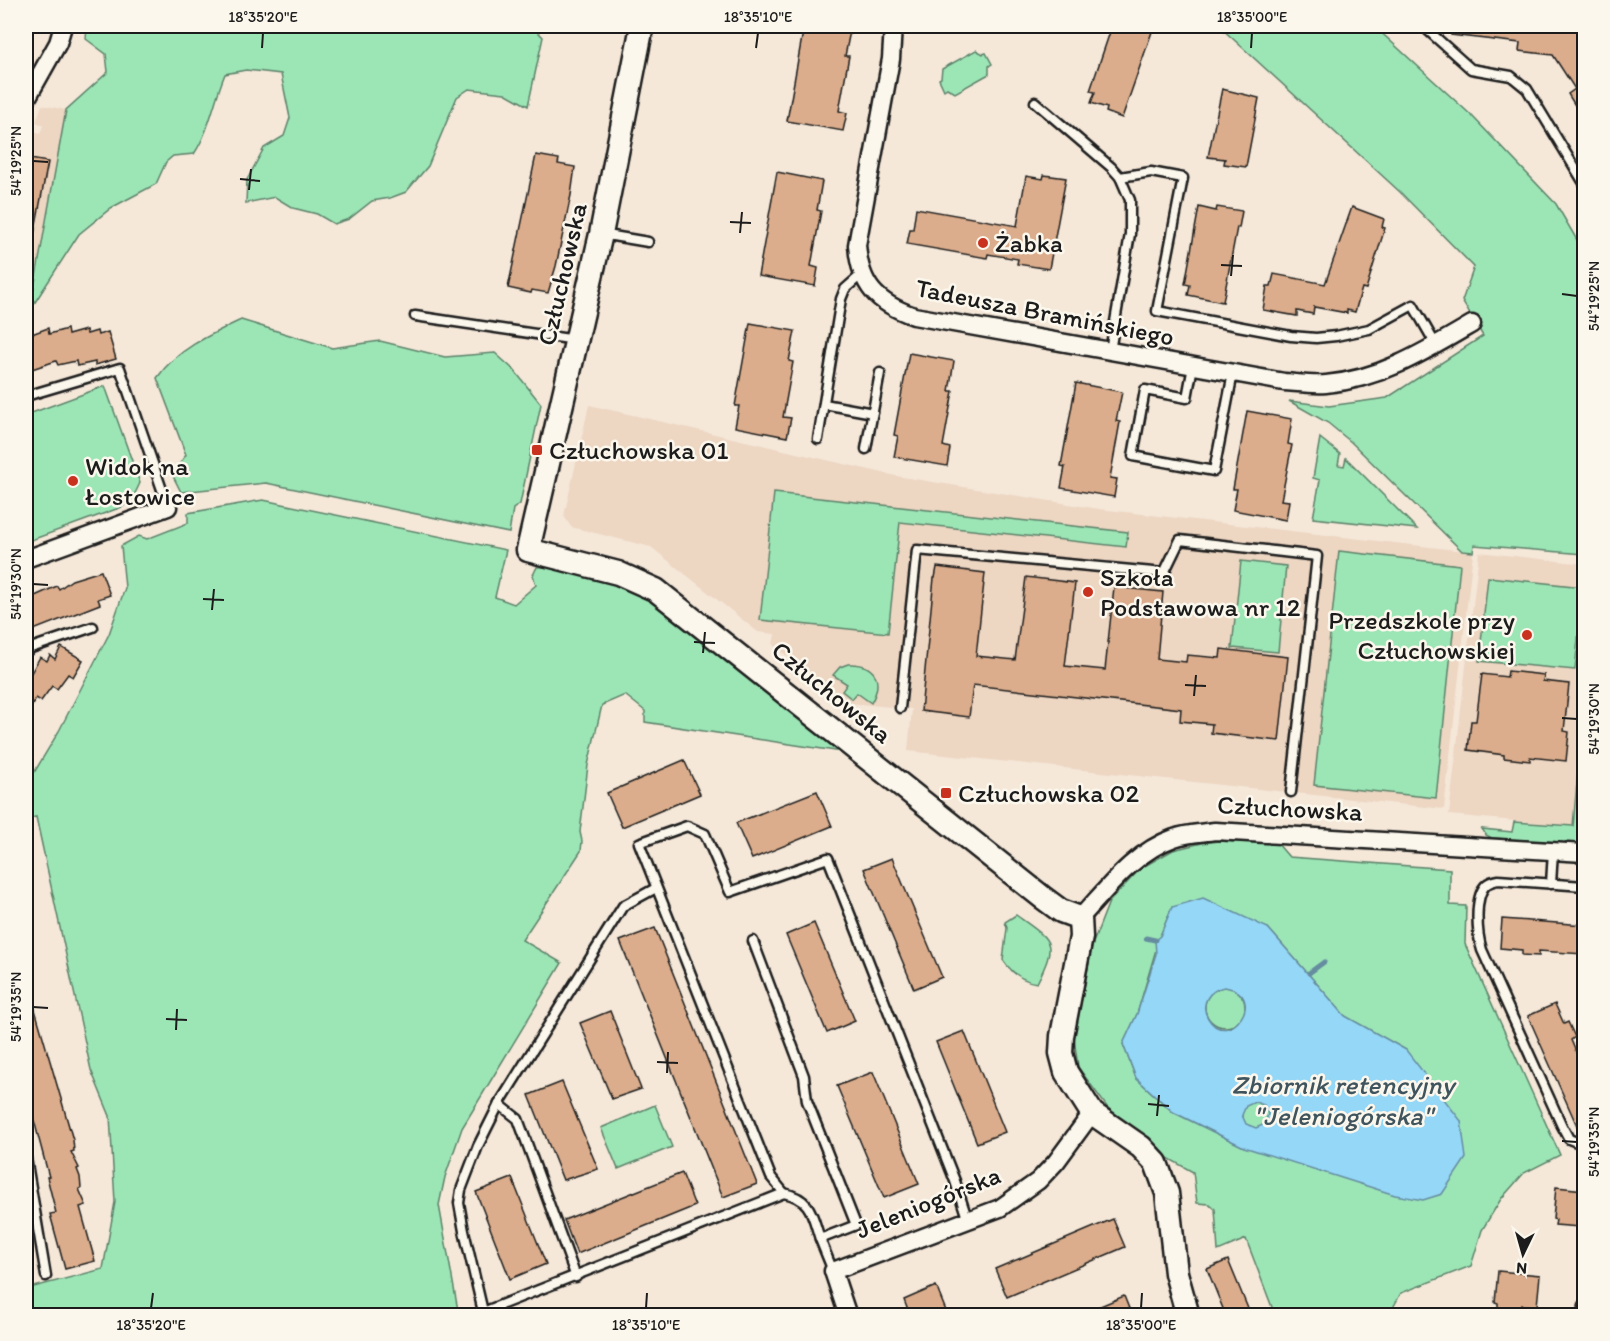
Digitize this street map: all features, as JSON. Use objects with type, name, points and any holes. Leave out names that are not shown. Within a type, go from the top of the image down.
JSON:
[{"type":"street","points":[[26,100],[58,43],[63,26]]},
{"type":"street","name":"Człuchowska","points":[[642,26],[601,234],[528,550],[618,573],[657,590],[1042,897],[1061,911],[1080,918],[1133,861],[1155,846],[1175,837],[1194,834],[1237,831],[1584,853]]},
{"type":"street","name":"Tadeusza Bramińskiego","points":[[893,26],[891,59],[857,245],[862,274],[880,299],[892,308],[914,316],[1284,382],[1325,384],[1374,375],[1401,365],[1472,324]]},
{"type":"street","points":[[26,560],[168,507]]},
{"type":"street","points":[[1080,918],[1081,937],[1062,1036],[1062,1053],[1066,1072],[1092,1113],[1141,1147],[1156,1162],[1167,1193],[1176,1273],[1188,1316]]},
{"type":"street","name":"Jeleniogórska","points":[[833,1271],[1000,1208],[1038,1181],[1056,1162],[1092,1113]]},
{"type":"street","points":[[833,1271],[848,1316]]},
{"type":"lane","points":[[1423,26],[1470,69],[1511,76],[1527,89],[1584,183]]},
{"type":"lane","points":[[1035,102],[1120,177],[1131,200],[1130,234],[1110,351]]},
{"type":"lane","points":[[1120,177],[1151,172],[1183,178],[1157,311],[1291,336],[1316,338],[1369,329],[1413,305],[1436,345]]},
{"type":"lane","points":[[601,234],[648,242]]},
{"type":"lane","points":[[818,440],[841,299],[845,289],[862,274]]},
{"type":"lane","points":[[415,316],[576,340]]},
{"type":"lane","points":[[1193,366],[1187,398],[1145,390],[1133,456],[1214,471],[1233,373]]},
{"type":"lane","points":[[26,396],[120,368],[168,507]]},
{"type":"lane","points":[[866,448],[880,373]]},
{"type":"lane","points":[[824,404],[873,413]]},
{"type":"lane","points":[[900,708],[917,550],[1164,573],[1180,540],[1317,556],[1291,792]]},
{"type":"lane","points":[[26,652],[93,627]]},
{"type":"lane","points":[[784,1193],[771,1177],[639,843],[687,826],[705,834],[730,892],[828,858],[955,1181],[968,1221]]},
{"type":"lane","points":[[1551,884],[1553,851]]},
{"type":"lane","points":[[1584,886],[1498,880],[1487,884],[1479,896],[1478,938],[1562,1126],[1569,1139],[1584,1145]]},
{"type":"lane","points":[[656,888],[623,906],[499,1104],[478,1146],[461,1190],[459,1203],[483,1314],[784,1193],[797,1196],[808,1204],[833,1271]]},
{"type":"lane","points":[[753,941],[804,1076],[807,1101],[856,1226],[820,1239]]},
{"type":"lane","points":[[499,1104],[519,1119],[576,1277]]},
{"type":"lane","points":[[26,1158],[46,1276]]},
{"type":"lane","points":[[1583,1316],[1584,1305]]},
{"type":"shaded area","points":[[42,105],[66,110],[36,273],[26,271],[26,154],[33,131],[40,134],[43,125],[36,122]]},
{"type":"shaded area","name":"Szkoła Podstawowa nr 12","points":[[589,405],[896,476],[1099,509],[1473,552],[1444,809],[908,751],[912,709],[849,703],[773,645],[775,634],[758,632],[651,547],[571,527],[564,516]]},
{"type":"shaded area","name":"Przedszkole przy Człuchowskiej","points":[[1479,552],[1584,564],[1584,706],[1573,826],[1449,815]]},
{"type":"green space","points":[[87,26],[532,26],[543,37],[528,106],[505,93],[469,89],[457,97],[428,166],[406,192],[372,201],[349,219],[334,224],[317,214],[293,208],[275,197],[246,203],[247,180],[264,148],[284,136],[290,118],[281,74],[246,70],[225,74],[208,125],[194,154],[173,156],[166,162],[156,184],[111,208],[79,234],[30,310],[66,110],[108,72],[106,54],[86,39]]},
{"type":"green space","points":[[1219,26],[1374,26],[1472,116],[1556,204],[1584,252],[1584,554],[1474,545],[1473,552],[1462,551],[1351,442],[1328,423],[1289,401],[1329,406],[1387,398],[1483,336],[1462,301],[1474,267],[1400,192]]},
{"type":"green space","points":[[976,50],[983,54],[986,53],[992,64],[989,66],[989,74],[955,93],[947,88],[944,90],[939,79],[942,69]]},
{"type":"green space","points":[[241,320],[332,348],[380,341],[445,357],[495,353],[514,370],[541,404],[520,504],[513,509],[509,533],[266,483],[181,492],[172,474],[186,455],[157,378],[184,351]]},
{"type":"green space","points":[[105,386],[140,483],[136,491],[131,500],[122,507],[26,542],[26,415]]},
{"type":"green space","points":[[1320,438],[1340,454],[1338,465],[1344,466],[1346,458],[1417,529],[1313,518],[1320,480],[1313,478]]},
{"type":"green space","points":[[774,493],[1128,532],[1126,547],[900,522],[888,633],[760,620]]},
{"type":"green space","points":[[263,500],[506,550],[495,597],[514,604],[536,585],[533,575],[537,567],[576,571],[633,590],[644,595],[849,753],[645,722],[645,711],[625,695],[602,705],[588,765],[580,832],[581,851],[522,940],[562,963],[462,1128],[445,1177],[439,1205],[459,1316],[28,1315],[26,1289],[103,1269],[115,1202],[110,1116],[91,1070],[36,817],[26,819],[26,786],[59,731],[109,634],[125,588],[121,546],[139,536],[147,539],[188,523],[188,513]]},
{"type":"green space","points":[[1339,551],[1460,565],[1436,798],[1314,785]]},
{"type":"green space","points":[[1241,561],[1286,566],[1278,652],[1232,648]]},
{"type":"green space","points":[[1488,577],[1583,587],[1575,670],[1479,661]]},
{"type":"green space","points":[[848,664],[865,666],[874,674],[877,687],[871,703],[857,693],[852,699],[842,691],[847,684],[833,675],[840,667]]},
{"type":"green space","points":[[1584,706],[1584,844],[1492,838],[1486,835],[1482,829],[1512,832],[1514,822],[1573,826]]},
{"type":"green space","points":[[1220,841],[1277,843],[1289,857],[1450,869],[1450,905],[1466,906],[1465,944],[1560,1155],[1524,1173],[1501,1199],[1482,1230],[1471,1266],[1401,1293],[1389,1315],[1275,1315],[1246,1239],[1218,1251],[1215,1209],[1209,1204],[1197,1203],[1193,1172],[1166,1157],[1160,1149],[1107,1107],[1078,1067],[1074,1038],[1093,943],[1109,902],[1141,868],[1173,850]],"holes":[[[1172,907],[1268,928],[1345,1016],[1406,1050],[1244,1147],[1173,1112],[1136,1078],[1123,1044],[1137,1014],[1160,936]]]},
{"type":"green space","points":[[1016,915],[1044,937],[1048,943],[1048,958],[1037,983],[1017,975],[1003,960],[1007,928],[1005,922]]},
{"type":"green space","points":[[1225,987],[1233,988],[1239,993],[1244,999],[1244,1015],[1239,1021],[1233,1026],[1225,1027],[1217,1026],[1211,1021],[1206,1015],[1205,1007],[1206,999],[1211,993],[1217,988]]},
{"type":"green space","points":[[1255,1102],[1264,1106],[1268,1115],[1264,1124],[1255,1128],[1246,1124],[1242,1115],[1246,1106]]},
{"type":"green space","points":[[655,1105],[672,1147],[618,1169],[601,1128]]},
{"type":"water","name":"Zbiornik retencyjny \"Jeleniogórska\"","points":[[1203,898],[1268,928],[1345,1016],[1406,1050],[1461,1121],[1466,1158],[1442,1194],[1423,1200],[1395,1195],[1244,1147],[1173,1112],[1136,1078],[1123,1044],[1137,1014],[1156,954],[1155,940],[1160,936],[1172,907]],"holes":[[[1224,987],[1238,992],[1244,1000],[1245,1009],[1241,1018],[1234,1025],[1226,1028],[1216,1027],[1208,1018],[1205,1007],[1210,994]],[[1255,1102],[1264,1105],[1268,1114],[1265,1124],[1256,1128],[1246,1124],[1242,1115],[1246,1106]]]},
{"type":"building","points":[[804,26],[851,26],[845,56],[849,56],[839,111],[847,113],[843,131],[787,121]]},
{"type":"building","points":[[1112,26],[1154,26],[1122,118],[1106,112],[1107,108],[1091,103],[1095,92],[1090,91]]},
{"type":"building","points":[[1451,26],[1579,26],[1584,34],[1584,120],[1568,94],[1575,89],[1553,55],[1519,51],[1520,43],[1451,35]]},
{"type":"building","points":[[1222,89],[1259,98],[1246,167],[1224,164],[1225,159],[1208,157]]},
{"type":"building","points":[[536,155],[559,159],[558,164],[575,167],[556,266],[548,293],[532,290],[531,293],[508,288]]},
{"type":"building","points":[[30,159],[48,162],[33,240],[26,239],[26,181]]},
{"type":"building","points":[[777,172],[822,181],[817,210],[821,211],[811,266],[818,268],[815,286],[758,276]]},
{"type":"building","points":[[1044,175],[1066,178],[1049,269],[1017,264],[1018,259],[988,254],[987,258],[907,244],[910,229],[913,229],[916,208],[1017,226],[1026,176],[1043,179]]},
{"type":"building","points":[[1199,207],[1216,211],[1217,207],[1242,211],[1223,302],[1188,295],[1190,285],[1185,284]]},
{"type":"building","points":[[1352,207],[1384,219],[1382,227],[1385,228],[1366,289],[1362,288],[1355,312],[1347,310],[1347,313],[1314,307],[1313,314],[1297,311],[1297,316],[1263,310],[1267,286],[1271,286],[1274,274],[1325,284]]},
{"type":"building","points":[[750,323],[795,331],[789,361],[793,362],[783,417],[791,418],[787,437],[735,427],[739,406],[735,406]]},
{"type":"building","points":[[48,328],[49,334],[67,329],[68,335],[86,330],[87,334],[97,331],[98,335],[108,332],[116,359],[95,365],[95,362],[77,366],[76,361],[58,365],[56,361],[26,371],[26,336]]},
{"type":"building","points":[[909,353],[954,361],[949,391],[953,391],[943,446],[950,448],[947,466],[894,457],[898,436],[894,435]]},
{"type":"building","points":[[1076,383],[1122,392],[1116,421],[1120,422],[1110,478],[1117,479],[1114,497],[1061,488],[1065,467],[1061,466]]},
{"type":"building","points":[[1247,411],[1292,419],[1288,444],[1292,445],[1281,500],[1289,501],[1286,520],[1233,510],[1237,489],[1233,489]]},
{"type":"building","points":[[937,567],[985,573],[976,656],[1015,660],[1026,577],[1075,583],[1065,666],[1105,670],[1114,587],[1163,592],[1157,659],[1186,662],[1187,655],[1220,658],[1221,649],[1288,657],[1279,741],[1211,733],[1212,724],[1180,721],[1181,709],[973,685],[969,717],[921,711]]},
{"type":"building","points":[[101,571],[110,595],[98,599],[100,604],[26,633],[26,600],[57,586],[59,589],[72,580]]},
{"type":"building","points":[[61,647],[83,660],[73,677],[68,674],[57,689],[52,686],[41,701],[36,698],[26,717],[26,670],[31,673],[40,657],[47,661],[50,655],[55,659]]},
{"type":"building","points":[[1508,671],[1544,675],[1543,681],[1569,684],[1564,731],[1569,732],[1566,761],[1530,757],[1530,761],[1468,750],[1471,721],[1476,721],[1482,674],[1507,677]]},
{"type":"building","points":[[684,760],[700,794],[622,827],[607,793]]},
{"type":"building","points":[[817,791],[832,826],[752,859],[736,823]]},
{"type":"building","points":[[892,858],[942,977],[914,989],[864,869]]},
{"type":"building","points":[[1502,919],[1584,925],[1584,954],[1539,951],[1539,956],[1522,955],[1522,950],[1500,948]]},
{"type":"building","points":[[814,923],[855,1021],[827,1033],[786,935]]},
{"type":"building","points":[[655,928],[757,1184],[723,1197],[620,941]]},
{"type":"building","points":[[29,989],[73,1140],[74,1151],[71,1152],[79,1168],[77,1169],[81,1188],[79,1189],[86,1205],[80,1207],[95,1261],[65,1269],[50,1214],[56,1213],[47,1177],[49,1177],[26,1090],[26,990]]},
{"type":"building","points":[[1555,1004],[1564,1024],[1568,1022],[1575,1037],[1571,1040],[1584,1071],[1584,1138],[1528,1016]]},
{"type":"building","points":[[610,1011],[641,1089],[612,1099],[580,1023]]},
{"type":"building","points":[[964,1031],[1005,1132],[977,1143],[936,1042]]},
{"type":"building","points":[[873,1072],[919,1184],[884,1198],[837,1086]]},
{"type":"building","points":[[562,1082],[598,1169],[563,1180],[529,1095]]},
{"type":"building","points":[[682,1173],[695,1206],[577,1254],[564,1220]]},
{"type":"building","points":[[512,1178],[546,1264],[510,1279],[476,1192]]},
{"type":"building","points":[[1556,1187],[1584,1190],[1584,1223],[1581,1222],[1580,1227],[1555,1225],[1556,1220],[1553,1219]]},
{"type":"building","points":[[1113,1219],[1125,1247],[1007,1297],[995,1269]]},
{"type":"building","points":[[1228,1260],[1251,1316],[1226,1316],[1207,1269]]},
{"type":"building","points":[[1498,1271],[1540,1275],[1537,1306],[1522,1305],[1521,1310],[1498,1308],[1498,1303],[1495,1302]]},
{"type":"building","points":[[936,1286],[948,1316],[910,1316],[904,1300]]},
{"type":"building","points":[[1124,1296],[1132,1316],[1079,1316],[1079,1315]]},
{"type":"waterway","points":[[1146,938],[1155,940]]},
{"type":"waterway","points":[[1309,973],[1324,962]]},
{"type":"place","name":"Żabka","points":[[983,243]]},
{"type":"place","name":"Człuchowska 01","points":[[537,450]]},
{"type":"place","name":"Widok na Łostowice","points":[[73,481]]},
{"type":"place","name":"Szkoła Podstawowa nr 12","points":[[1088,592]]},
{"type":"place","name":"Przedszkole przy Człuchowskiej","points":[[1527,635]]},
{"type":"place","name":"Człuchowska 02","points":[[946,793]]}]
